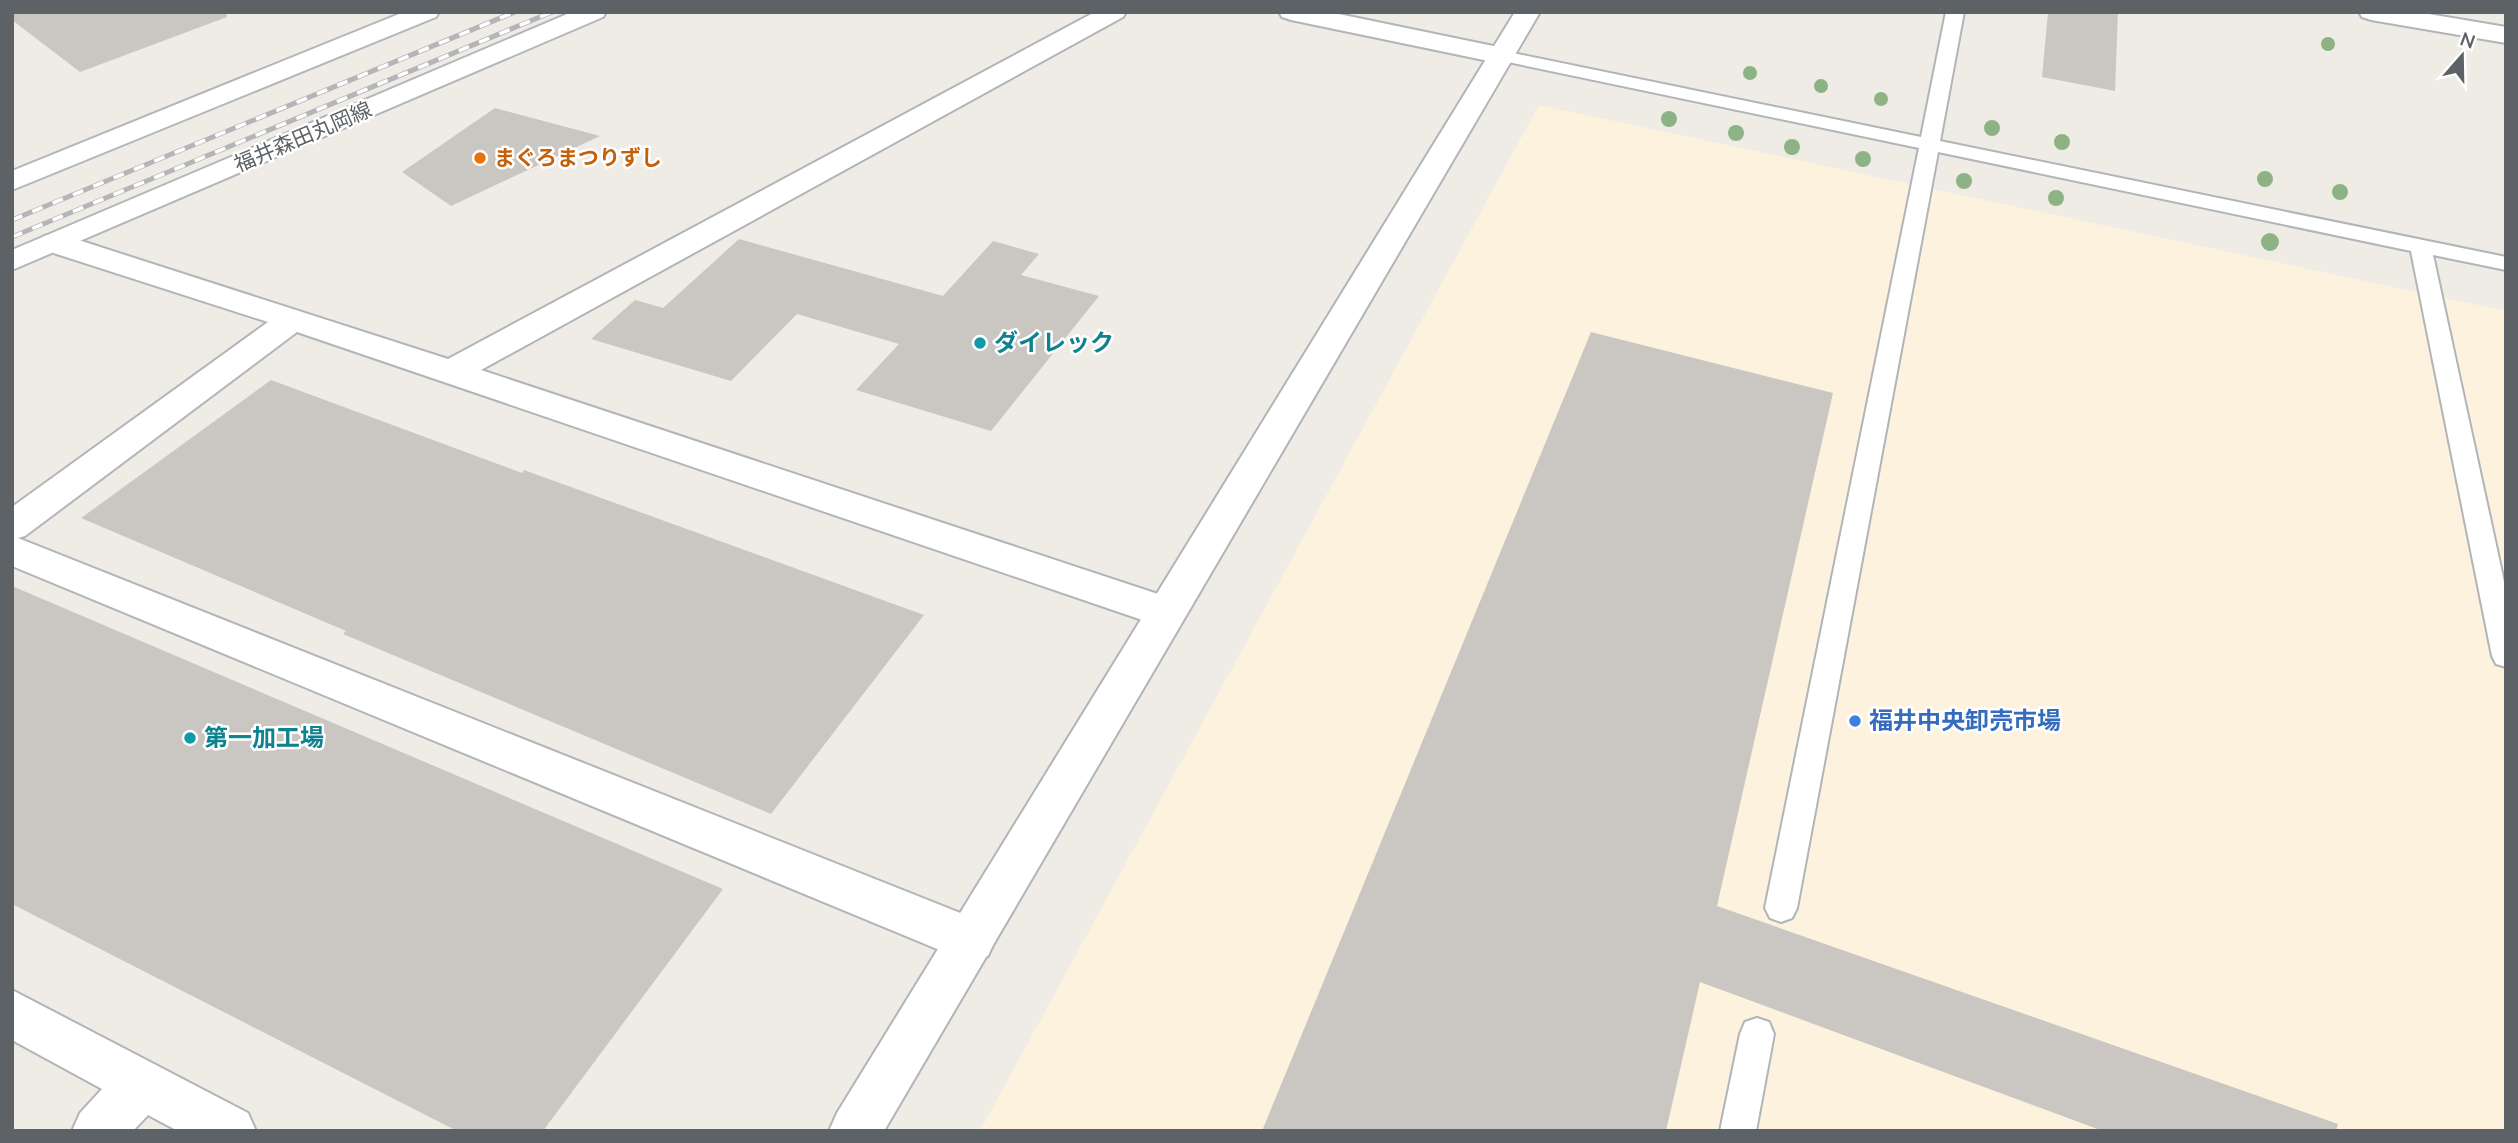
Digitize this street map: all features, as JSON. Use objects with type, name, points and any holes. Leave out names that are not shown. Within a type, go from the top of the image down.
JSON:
[{"type":"street","points":[[12,181],[427,12]]},
{"type":"street","name":"福井森田丸岡線","points":[[12,261],[594,12]]},
{"type":"street","points":[[451,372],[1114,12]]},
{"type":"street","points":[[1291,12],[1503,56]]},
{"type":"street","points":[[855,1131],[1528,12]]},
{"type":"street","points":[[2371,12],[2506,35]]},
{"type":"street","points":[[55,243],[451,372],[1165,612]]},
{"type":"street","points":[[12,526],[293,320]]},
{"type":"street","points":[[12,550],[971,940]]},
{"type":"street","points":[[12,1014],[230,1131]]},
{"type":"street","points":[[98,1131],[142,1084]]},
{"type":"lane","points":[[1781,908],[1955,12]]},
{"type":"lane","points":[[1503,56],[2506,264]]},
{"type":"lane","points":[[2421,247],[2506,656]]},
{"type":"lane","points":[[1738,1131],[1757,1034]]},
{"type":"shaded area","name":"福井中央卸売市場","points":[[1539,105],[2506,311],[2506,1131],[980,1131]]},
{"type":"building","points":[[12,12],[226,12],[227,17],[80,72],[12,20]]},
{"type":"building","points":[[2048,12],[2118,12],[2115,91],[2042,77]]},
{"type":"building","points":[[495,108],[600,136],[451,206],[402,172]]},
{"type":"building","points":[[739,239],[943,296],[993,241],[1039,254],[1021,275],[1099,296],[991,431],[856,390],[899,344],[797,314],[731,381],[591,339],[635,300],[663,308]]},
{"type":"building","points":[[1591,332],[1833,393],[1717,906],[2338,1124],[2336,1131],[2103,1131],[1700,982],[1666,1131],[1262,1131]]},
{"type":"building","points":[[271,380],[522,473],[524,470],[924,615],[771,814],[343,634],[346,631],[81,518]]},
{"type":"building","name":"第一加工場","points":[[12,586],[723,889],[543,1131],[457,1131],[12,904]]},
{"type":"railway","points":[[12,220],[515,12]]},
{"type":"railway","points":[[12,237],[552,12]]},
{"type":"place","name":"まぐろまつりずし","points":[[480,158]]},
{"type":"place","name":"ダイレック","points":[[980,343]]},
{"type":"place","name":"福井中央卸売市場","points":[[1855,721]]},
{"type":"place","name":"第一加工場","points":[[190,738]]}]
